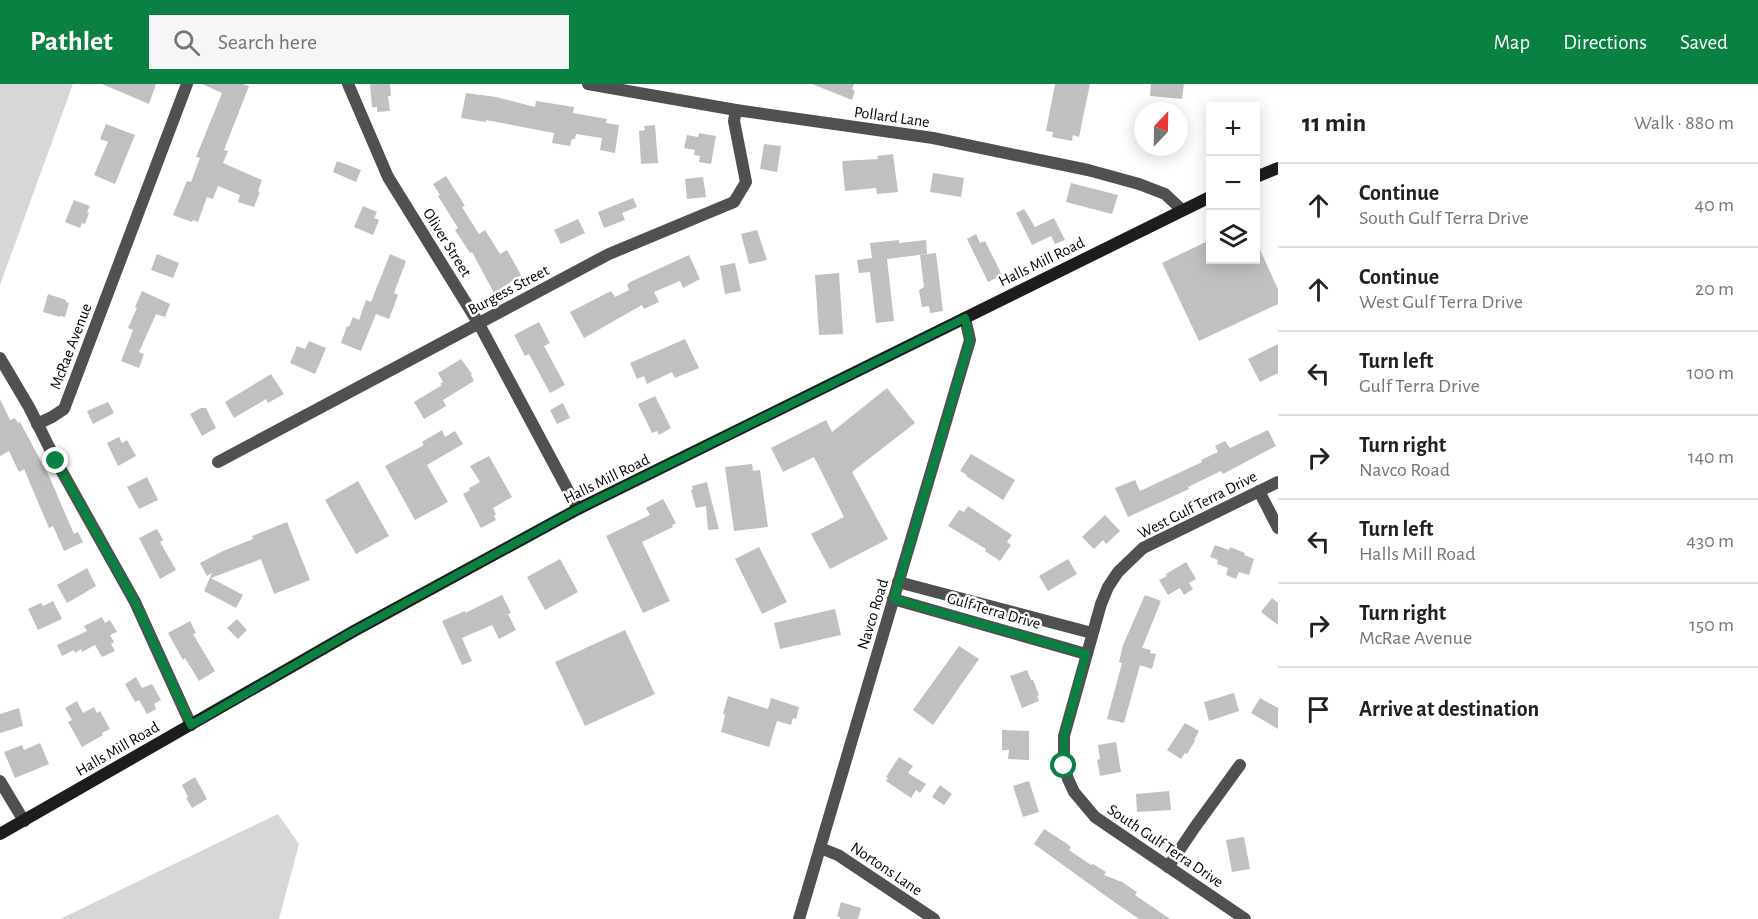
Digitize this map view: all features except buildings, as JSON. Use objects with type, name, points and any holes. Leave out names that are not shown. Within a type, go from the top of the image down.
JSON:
[{"type":"street","name":"McRae Avenue","points":[[37,424],[64,409],[187,84]]},
{"type":"street","name":"Oliver Street","points":[[348,84],[388,177],[479,324],[578,509]]},
{"type":"street","name":"Pollard Lane","points":[[588,84],[736,110],[933,138],[1088,170],[1139,184],[1165,194],[1182,210]]},
{"type":"street","name":"Burgess Street","points":[[218,462],[609,254],[734,202],[746,182],[734,121],[736,110]]},
{"type":"street","points":[[1260,175],[1278,168]]},
{"type":"street","name":"Halls Mill Road","points":[[0,834],[354,631],[578,509],[1206,199]]},
{"type":"street","name":"Navco Road","points":[[799,919],[970,340],[965,318]]},
{"type":"street","points":[[0,358],[135,602],[191,725]]},
{"type":"street","name":"West Gulf Terra Drive","points":[[1077,687],[1101,604],[1118,572],[1143,548],[1278,482]]},
{"type":"street","points":[[1259,491],[1278,528]]},
{"type":"street","points":[[898,582],[1092,633]]},
{"type":"street","name":"Gulf Terra Drive","points":[[894,599],[1086,654]]},
{"type":"street","name":"South Gulf Terra Drive","points":[[1077,687],[1064,736],[1064,766],[1074,792],[1095,817],[1245,919]]},
{"type":"street","points":[[1168,867],[1240,765]]},
{"type":"street","points":[[0,781],[24,821]]},
{"type":"street","name":"Nortons Lane","points":[[819,848],[838,855],[934,919]]},
{"type":"shaded area","points":[[0,84],[73,84],[0,285]]},
{"type":"shaded area","points":[[278,814],[299,844],[279,919],[60,919]]},
{"type":"route","points":[[56,461],[135,602],[191,725],[354,631],[578,509],[965,318],[970,340],[894,599],[1086,654],[1064,736],[1064,766]]}]
